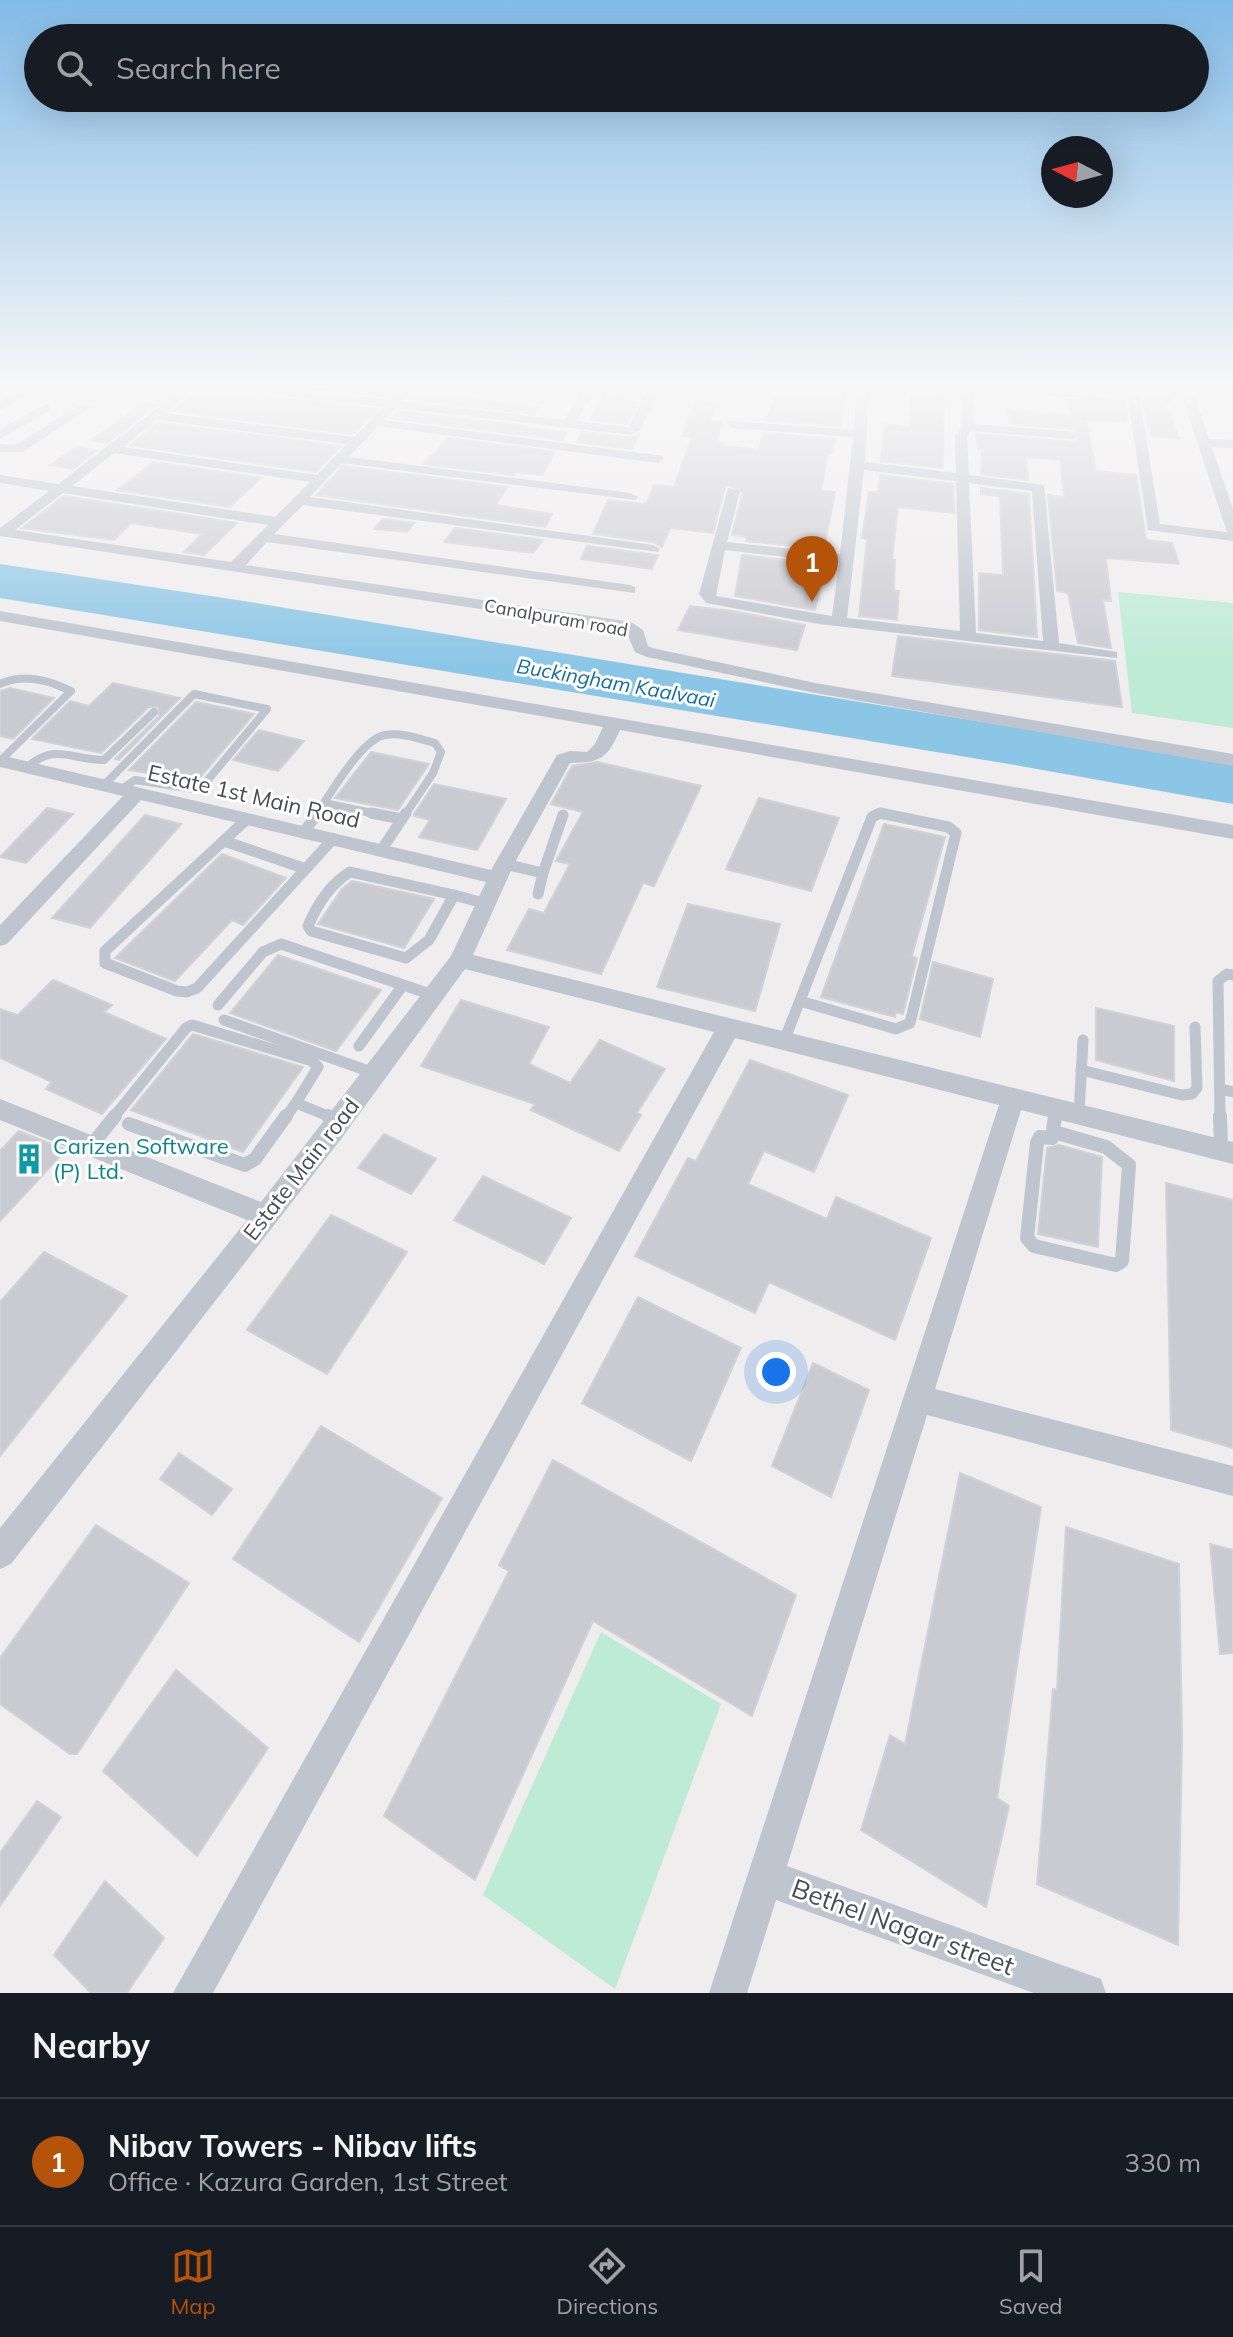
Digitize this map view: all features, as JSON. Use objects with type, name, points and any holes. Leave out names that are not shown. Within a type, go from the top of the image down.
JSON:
[{"type":"street","points":[[7,480],[278,522]]},
{"type":"street","points":[[2,532],[70,480]]},
{"type":"street","points":[[233,569],[317,480]]},
{"type":"street","points":[[500,480],[631,497]]},
{"type":"street","points":[[839,621],[856,480]]},
{"type":"street","points":[[962,480],[968,635]]},
{"type":"street","points":[[977,480],[1039,488],[1051,647]]},
{"type":"street","points":[[1146,480],[1153,527],[1233,537]]},
{"type":"street","points":[[1226,487],[1233,530]]},
{"type":"street","points":[[733,491],[707,598],[750,608],[839,621],[1111,655]]},
{"type":"street","points":[[300,500],[653,549]]},
{"type":"street","name":"Canalpuram road","points":[[2,532],[631,627],[637,633],[641,649],[663,656],[815,688],[1233,760]]},
{"type":"street","points":[[263,537],[630,590]]},
{"type":"street","points":[[719,545],[846,559]]},
{"type":"street","points":[[0,616],[1233,832]]},
{"type":"street","name":"Estate Main road","points":[[0,1553],[340,1121],[460,960],[501,871],[563,759],[569,756],[590,759],[597,755],[614,723]]},
{"type":"street","name":"Estate 1st Main Road","points":[[0,761],[303,833],[501,871]]},
{"type":"street","points":[[0,938],[120,790]]},
{"type":"street","points":[[460,960],[1013,1099],[1055,1121],[1079,1114],[1227,1151]]},
{"type":"street","points":[[192,1993],[729,1027]]},
{"type":"street","points":[[728,1993],[1013,1099]]},
{"type":"street","points":[[3,1114],[266,1216]]},
{"type":"street","points":[[919,1399],[1233,1481]]},
{"type":"street","name":"Bethel Nagar street","points":[[765,1877],[1087,1993]]},
{"type":"lane","points":[[0,684],[17,678],[71,691],[0,761]]},
{"type":"lane","points":[[194,694],[267,709],[202,787],[194,789],[135,780],[120,790],[183,702],[194,694]]},
{"type":"lane","points":[[26,768],[39,755],[50,751],[104,760],[154,712]]},
{"type":"lane","points":[[303,833],[367,744],[385,735],[408,736],[435,743],[441,752],[433,773],[382,849]]},
{"type":"lane","points":[[0,741],[16,745]]},
{"type":"lane","points":[[324,803],[402,819]]},
{"type":"lane","points":[[784,1041],[872,817],[880,813],[948,827],[956,833],[910,1023],[896,1029],[800,1001]]},
{"type":"lane","points":[[538,894],[563,815]]},
{"type":"lane","points":[[246,820],[105,951],[105,963],[177,991],[187,992],[197,988],[333,839]]},
{"type":"lane","points":[[224,841],[306,869]]},
{"type":"lane","points":[[501,871],[543,873]]},
{"type":"lane","points":[[454,895],[435,931],[417,954],[406,958],[311,931],[308,926],[330,890],[350,872],[454,895],[487,904]]},
{"type":"lane","points":[[218,1005],[263,952],[281,944],[433,995]]},
{"type":"lane","points":[[1227,1151],[1218,981],[1227,974],[1233,975]]},
{"type":"lane","points":[[359,1046],[403,985]]},
{"type":"lane","points":[[224,1020],[374,1073]]},
{"type":"lane","points":[[91,1146],[186,1028],[192,1025],[312,1061],[318,1067],[255,1159],[245,1165],[129,1124]]},
{"type":"lane","points":[[1081,1070],[1182,1095],[1192,1094],[1197,1088],[1195,1027]]},
{"type":"lane","points":[[1079,1114],[1083,1040]]},
{"type":"lane","points":[[296,1103],[340,1121]]},
{"type":"lane","points":[[1055,1121],[1123,1155],[1129,1165],[1122,1261],[1116,1265],[1034,1246],[1027,1238],[1037,1143],[1040,1137],[1052,1138],[1055,1121]]},
{"type":"green space","points":[[1118,592],[1233,603],[1233,728],[1132,713]]},
{"type":"green space","points":[[601,1632],[721,1704],[615,1989],[483,1895]]},
{"type":"water","name":"Buckingham Kaalvaai","points":[[0,564],[1233,763],[1233,804],[1015,765],[0,598]]},
{"type":"building","points":[[130,480],[259,480],[230,507],[117,490]]},
{"type":"building","points":[[330,480],[452,480],[507,487],[496,505],[552,514],[545,527],[316,495]]},
{"type":"building","points":[[677,480],[823,480],[821,491],[835,492],[824,549],[746,541],[747,537],[732,535],[743,492],[729,485],[725,487],[713,533],[670,528],[662,547],[653,542],[593,534],[608,500],[646,504],[654,485],[674,487]]},
{"type":"building","points":[[879,480],[953,484],[954,513],[898,507],[892,559],[895,560],[894,591],[899,591],[897,620],[859,616],[867,539],[862,538],[869,492],[878,492]]},
{"type":"building","points":[[1062,480],[1137,480],[1146,540],[1172,543],[1179,564],[1106,558],[1111,601],[1103,600],[1111,648],[1078,643],[1068,593],[1057,591],[1048,495],[1064,497]]},
{"type":"building","points":[[981,488],[1029,494],[1037,637],[979,630],[979,573],[1003,575],[1000,496],[981,494]]},
{"type":"building","points":[[64,496],[237,523],[204,555],[184,552],[202,534],[131,523],[114,540],[22,528]]},
{"type":"building","points":[[383,519],[414,523],[407,532],[374,529]]},
{"type":"building","points":[[455,528],[543,540],[533,553],[444,542]]},
{"type":"building","points":[[587,546],[658,555],[652,569],[581,559]]},
{"type":"building","points":[[742,555],[826,565],[815,610],[735,596]]},
{"type":"building","points":[[690,606],[805,625],[797,650],[678,630]]},
{"type":"building","points":[[898,636],[1115,661],[1122,707],[892,676]]},
{"type":"building","points":[[113,683],[180,698],[119,760],[115,759],[159,716],[158,707],[149,707],[101,753],[32,739],[70,701],[89,706]]},
{"type":"building","points":[[10,688],[54,698],[13,739],[0,736],[0,691]]},
{"type":"building","points":[[196,702],[254,714],[197,781],[129,770]]},
{"type":"building","points":[[259,730],[304,741],[278,771],[233,760]]},
{"type":"building","points":[[371,752],[429,764],[398,810],[335,798]]},
{"type":"building","points":[[597,762],[701,786],[654,886],[643,883],[601,974],[507,950],[529,909],[544,913],[570,864],[556,861],[583,812],[551,804],[572,766]]},
{"type":"building","points":[[434,784],[506,799],[477,850],[419,837],[430,820],[414,814]]},
{"type":"building","points":[[759,798],[839,818],[811,891],[726,869]]},
{"type":"building","points":[[47,808],[73,814],[26,863],[0,857]]},
{"type":"building","points":[[145,815],[181,824],[90,928],[52,918]]},
{"type":"building","points":[[884,824],[945,837],[912,956],[917,958],[903,1014],[896,1012],[895,1017],[821,997]]},
{"type":"building","points":[[222,854],[286,878],[243,925],[232,920],[175,981],[115,958]]},
{"type":"building","points":[[352,881],[434,899],[404,948],[318,924],[342,889]]},
{"type":"building","points":[[688,904],[780,924],[755,1011],[657,987]]},
{"type":"building","points":[[278,955],[381,990],[336,1051],[230,1013]]},
{"type":"building","points":[[933,962],[993,979],[980,1037],[920,1019]]},
{"type":"building","points":[[53,980],[112,1005],[104,1012],[166,1039],[102,1114],[46,1089],[52,1082],[0,1058],[0,1009],[18,1015]]},
{"type":"building","points":[[461,1000],[549,1027],[529,1064],[570,1083],[600,1040],[665,1069],[637,1113],[641,1115],[619,1151],[531,1110],[535,1104],[421,1066]]},
{"type":"building","points":[[1096,1008],[1174,1026],[1174,1081],[1096,1060]]},
{"type":"building","points":[[193,1034],[303,1067],[243,1152],[131,1110]]},
{"type":"building","points":[[750,1060],[848,1095],[814,1172],[764,1151],[748,1184],[827,1219],[836,1197],[931,1238],[895,1340],[769,1282],[755,1313],[635,1256],[688,1158],[696,1161]]},
{"type":"building","name":"Carizen Software (P) Ltd.","points":[[19,1131],[66,1150],[0,1221],[0,1151]]},
{"type":"building","points":[[384,1134],[436,1159],[411,1194],[358,1168]]},
{"type":"building","points":[[1059,1145],[1102,1157],[1098,1247],[1038,1234],[1047,1148]]},
{"type":"building","points":[[483,1176],[571,1218],[544,1264],[454,1220]]},
{"type":"building","points":[[1166,1183],[1233,1200],[1233,1448],[1171,1430]]},
{"type":"building","points":[[331,1215],[407,1252],[327,1374],[247,1330]]},
{"type":"building","points":[[44,1252],[127,1296],[0,1456],[0,1302]]},
{"type":"building","points":[[638,1297],[741,1348],[691,1461],[582,1403]]},
{"type":"building","points":[[813,1363],[869,1390],[831,1497],[772,1466]]},
{"type":"building","points":[[321,1426],[442,1498],[359,1642],[233,1559]]},
{"type":"building","points":[[179,1453],[232,1489],[212,1515],[160,1479]]},
{"type":"building","points":[[553,1460],[796,1595],[752,1716],[593,1621],[475,1880],[384,1816],[509,1571],[499,1565]]},
{"type":"building","points":[[960,1473],[1041,1507],[997,1798],[1009,1806],[986,1907],[861,1830],[890,1735],[905,1744]]},
{"type":"building","points":[[96,1525],[189,1583],[77,1754],[70,1754],[0,1704],[0,1658]]},
{"type":"building","points":[[1066,1527],[1179,1564],[1182,1740],[1178,1945],[1037,1884],[1053,1689],[1057,1690]]},
{"type":"building","points":[[1210,1544],[1233,1550],[1233,1653],[1220,1654]]},
{"type":"building","points":[[176,1670],[268,1748],[197,1856],[103,1771]]},
{"type":"building","points":[[37,1801],[61,1817],[0,1906],[0,1853]]},
{"type":"building","points":[[105,1881],[164,1938],[127,1993],[91,1993],[54,1955]]},
{"type":"place","name":"Nibav Towers - Nibav lifts","points":[[812,602]]},
{"type":"place","name":"Carizen Software (P) Ltd.","points":[[29,1159]]}]
